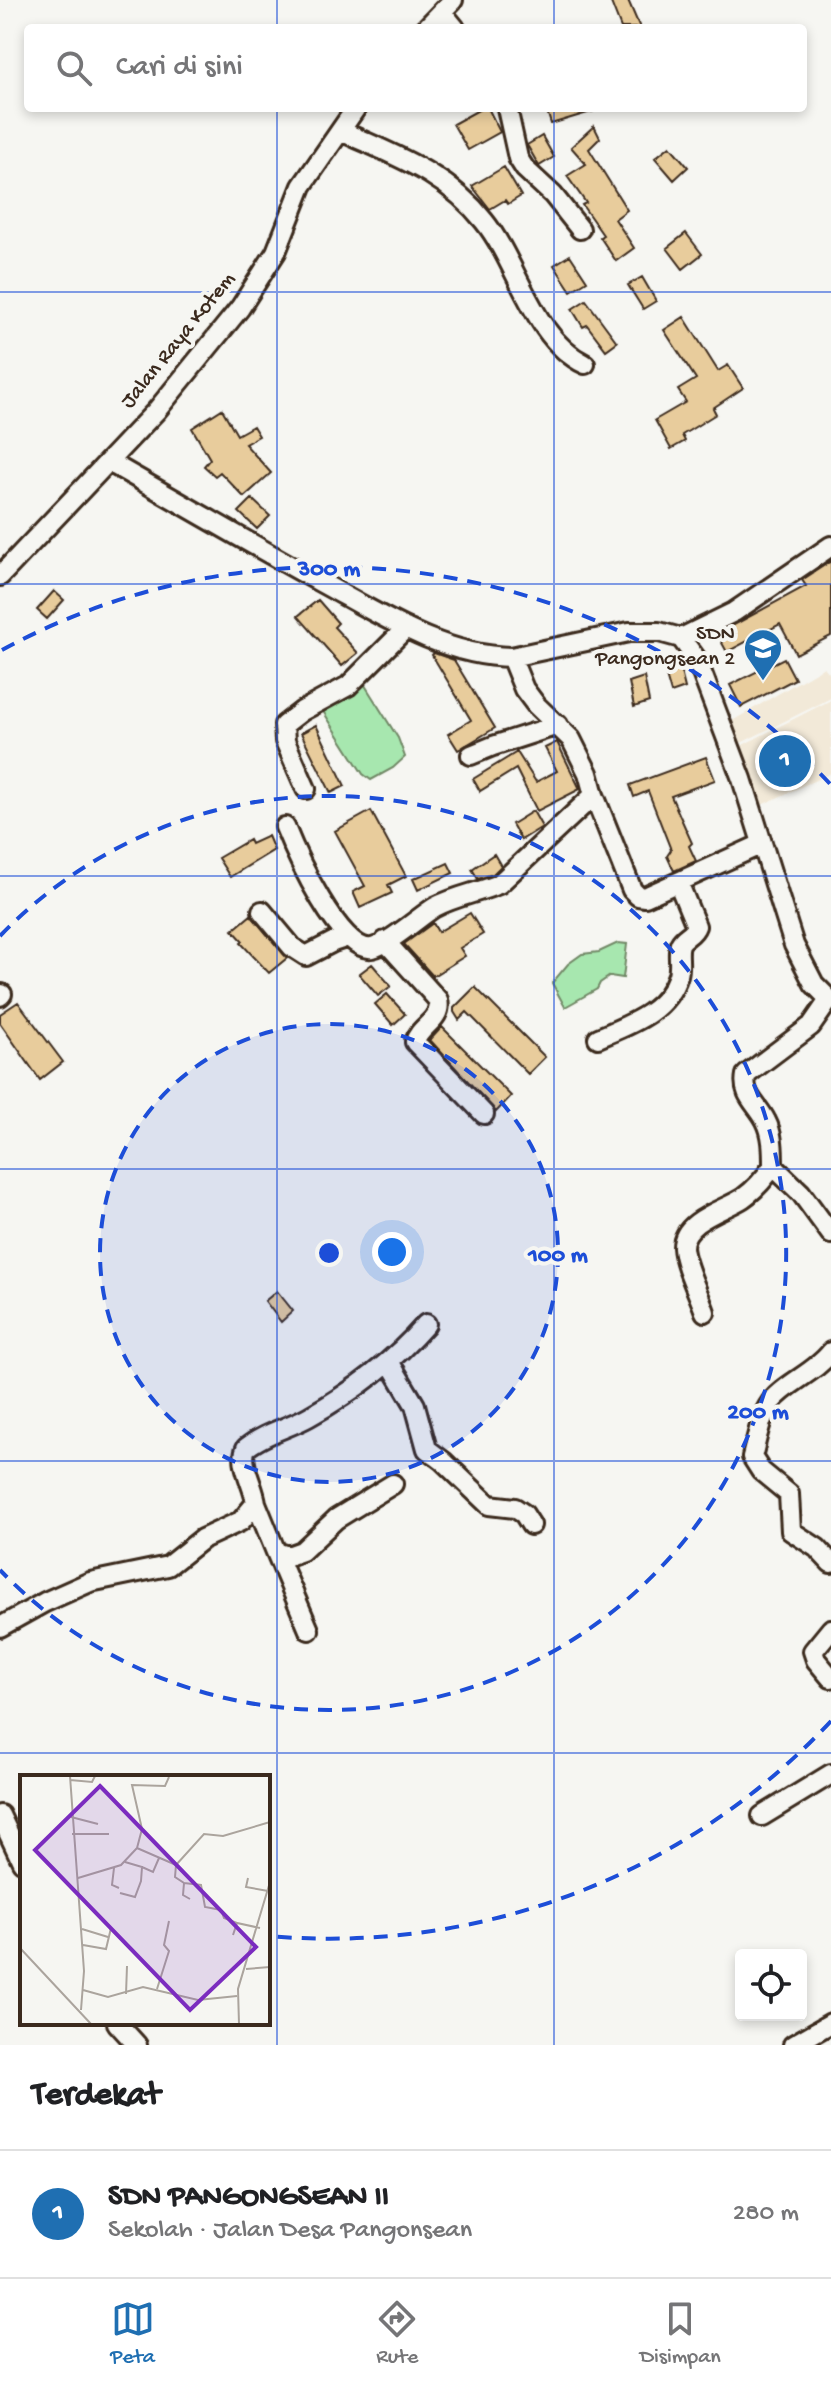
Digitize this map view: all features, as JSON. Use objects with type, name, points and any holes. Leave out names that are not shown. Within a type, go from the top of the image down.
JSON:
[{"type":"street","points":[[430,24],[448,6]]},
{"type":"street","name":"Jalan Raya Kotem","points":[[0,576],[157,410],[240,308],[276,252],[302,186],[353,112]]},
{"type":"street","points":[[508,112],[518,158],[580,229]]},
{"type":"street","points":[[341,131],[419,165],[476,211],[497,240],[514,276],[542,321],[572,358],[585,364]]},
{"type":"street","points":[[109,462],[406,628],[463,649],[496,657],[511,657],[629,632],[646,631],[681,638],[734,612],[831,546]]},
{"type":"street","points":[[306,789],[285,741],[284,725],[302,711],[348,686],[406,628]]},
{"type":"street","points":[[681,638],[697,660],[742,779],[803,965],[814,984],[830,1000],[811,1026],[746,1075],[745,1092],[766,1121],[773,1166],[801,1193],[831,1234]]},
{"type":"street","points":[[511,657],[524,689],[558,725],[580,755],[632,890],[638,896],[645,897],[762,844]]},
{"type":"street","points":[[471,755],[558,725]]},
{"type":"street","points":[[285,827],[305,873],[348,937],[360,946],[373,948],[436,907],[465,893],[499,884],[594,795]]},
{"type":"street","points":[[598,1038],[648,1015],[673,989],[680,970],[679,947],[696,926],[678,882]]},
{"type":"street","points":[[262,911],[292,947],[306,956],[348,937]]},
{"type":"street","points":[[385,941],[440,1006],[437,1016],[415,1036],[415,1042],[484,1114]]},
{"type":"street","points":[[705,1312],[685,1256],[683,1245],[686,1235],[693,1226],[745,1196],[773,1166]]},
{"type":"street","points":[[309,1630],[256,1503],[243,1460],[246,1448],[333,1403],[390,1363],[426,1324]]},
{"type":"street","points":[[831,1352],[823,1362],[773,1400],[765,1413],[752,1457],[761,1471],[789,1494],[791,1531],[817,1548],[831,1563]]},
{"type":"street","points":[[390,1363],[415,1405],[427,1449],[489,1505],[515,1508],[524,1514],[531,1525]]},
{"type":"street","points":[[276,1552],[288,1556],[302,1551],[336,1519],[393,1484]]},
{"type":"street","points":[[0,1627],[90,1582],[168,1566],[202,1539],[241,1521],[256,1503]]},
{"type":"street","points":[[831,1629],[813,1651],[816,1660],[831,1678]]},
{"type":"street","points":[[762,1816],[831,1774]]},
{"type":"street","points":[[0,1815],[20,1858]]},
{"type":"street","points":[[793,2045],[831,2023]]},
{"type":"street","points":[[119,2025],[137,2045]]},
{"type":"shaded area","points":[[824,667],[831,675],[831,698],[733,747],[727,724]]},
{"type":"shaded area","points":[[831,700],[831,773],[755,808],[735,749]]},
{"type":"green space","points":[[363,682],[398,738],[405,757],[371,780],[363,774],[321,708]]},
{"type":"green space","points":[[618,943],[627,944],[623,978],[610,976],[597,989],[565,1007],[552,983],[568,964],[582,954],[599,952]]},
{"type":"building","points":[[610,0],[628,0],[638,24],[619,24]]},
{"type":"building","points":[[475,112],[490,112],[500,132],[468,150],[453,124]]},
{"type":"building","points":[[547,112],[591,112],[551,124]]},
{"type":"building","points":[[594,126],[600,138],[589,149],[627,210],[615,219],[634,248],[616,261],[582,205],[586,203],[567,176],[586,164],[571,147]]},
{"type":"building","points":[[542,136],[554,157],[539,166],[527,145]]},
{"type":"building","points":[[670,146],[688,167],[674,180],[655,158]]},
{"type":"building","points":[[504,167],[521,196],[508,204],[505,200],[490,209],[472,186]]},
{"type":"building","points":[[686,233],[702,254],[683,269],[667,248]]},
{"type":"building","points":[[570,255],[587,281],[571,291],[554,265]]},
{"type":"building","points":[[642,277],[656,301],[643,309],[628,285]]},
{"type":"building","points":[[586,300],[617,342],[606,350],[587,325],[583,327],[572,309]]},
{"type":"building","points":[[684,317],[718,371],[728,365],[743,388],[713,408],[716,414],[682,435],[685,441],[671,449],[655,420],[686,402],[678,390],[696,379],[664,330]]},
{"type":"building","points":[[222,409],[237,435],[253,426],[259,436],[245,444],[271,473],[244,497],[220,472],[215,476],[204,466],[210,459],[192,428]]},
{"type":"building","points":[[252,499],[270,516],[257,529],[239,512]]},
{"type":"building","points":[[831,561],[831,636],[796,654],[780,624],[727,652],[717,634],[806,586],[802,580]]},
{"type":"building","points":[[54,591],[64,600],[47,619],[37,610]]},
{"type":"building","points":[[318,600],[338,623],[334,627],[358,653],[342,666],[298,616]]},
{"type":"building","points":[[432,655],[454,660],[495,728],[458,750],[448,734],[471,720]]},
{"type":"building","name":"SDN Pangongsean 2","points":[[784,658],[795,679],[741,707],[730,685]]},
{"type":"building","points":[[679,664],[685,688],[671,693],[664,669]]},
{"type":"building","points":[[644,677],[649,702],[634,707],[629,682]]},
{"type":"building","points":[[316,725],[345,786],[331,793],[301,733]]},
{"type":"building","points":[[557,742],[580,789],[537,811],[516,769],[480,791],[473,779],[517,752],[536,782],[557,771],[545,748]]},
{"type":"building","points":[[706,757],[715,780],[671,796],[692,843],[689,846],[696,861],[674,871],[667,856],[671,850],[648,791],[634,797],[630,785]]},
{"type":"building","points":[[371,811],[406,876],[388,885],[392,893],[360,908],[353,892],[365,886],[335,831]]},
{"type":"building","points":[[533,811],[542,827],[521,840],[512,824]]},
{"type":"building","points":[[268,836],[274,850],[230,877],[218,858],[249,840],[251,844]]},
{"type":"building","points":[[494,854],[501,866],[493,874],[478,879],[472,869]]},
{"type":"building","points":[[448,863],[453,873],[418,890],[413,879]]},
{"type":"building","points":[[470,913],[483,934],[460,948],[465,956],[433,976],[404,944],[433,923],[438,932]]},
{"type":"building","points":[[251,915],[287,958],[269,973],[233,930]]},
{"type":"building","points":[[372,964],[391,986],[378,996],[359,974]]},
{"type":"building","points":[[475,987],[545,1057],[528,1074],[467,1012],[459,1020],[454,1012],[454,1008]]},
{"type":"building","points":[[387,994],[405,1014],[393,1025],[375,1004]]},
{"type":"building","points":[[18,1002],[63,1062],[40,1080],[0,1023],[0,1014]]},
{"type":"building","points":[[442,1027],[511,1096],[496,1112],[430,1040]]},
{"type":"building","points":[[277,1291],[293,1311],[281,1322],[265,1301]]},
{"type":"place","name":"SDN Pangongsean 2","points":[[763,682]]},
{"type":"place","name":"SDN PANGONGSEAN II","points":[[785,761]]}]
